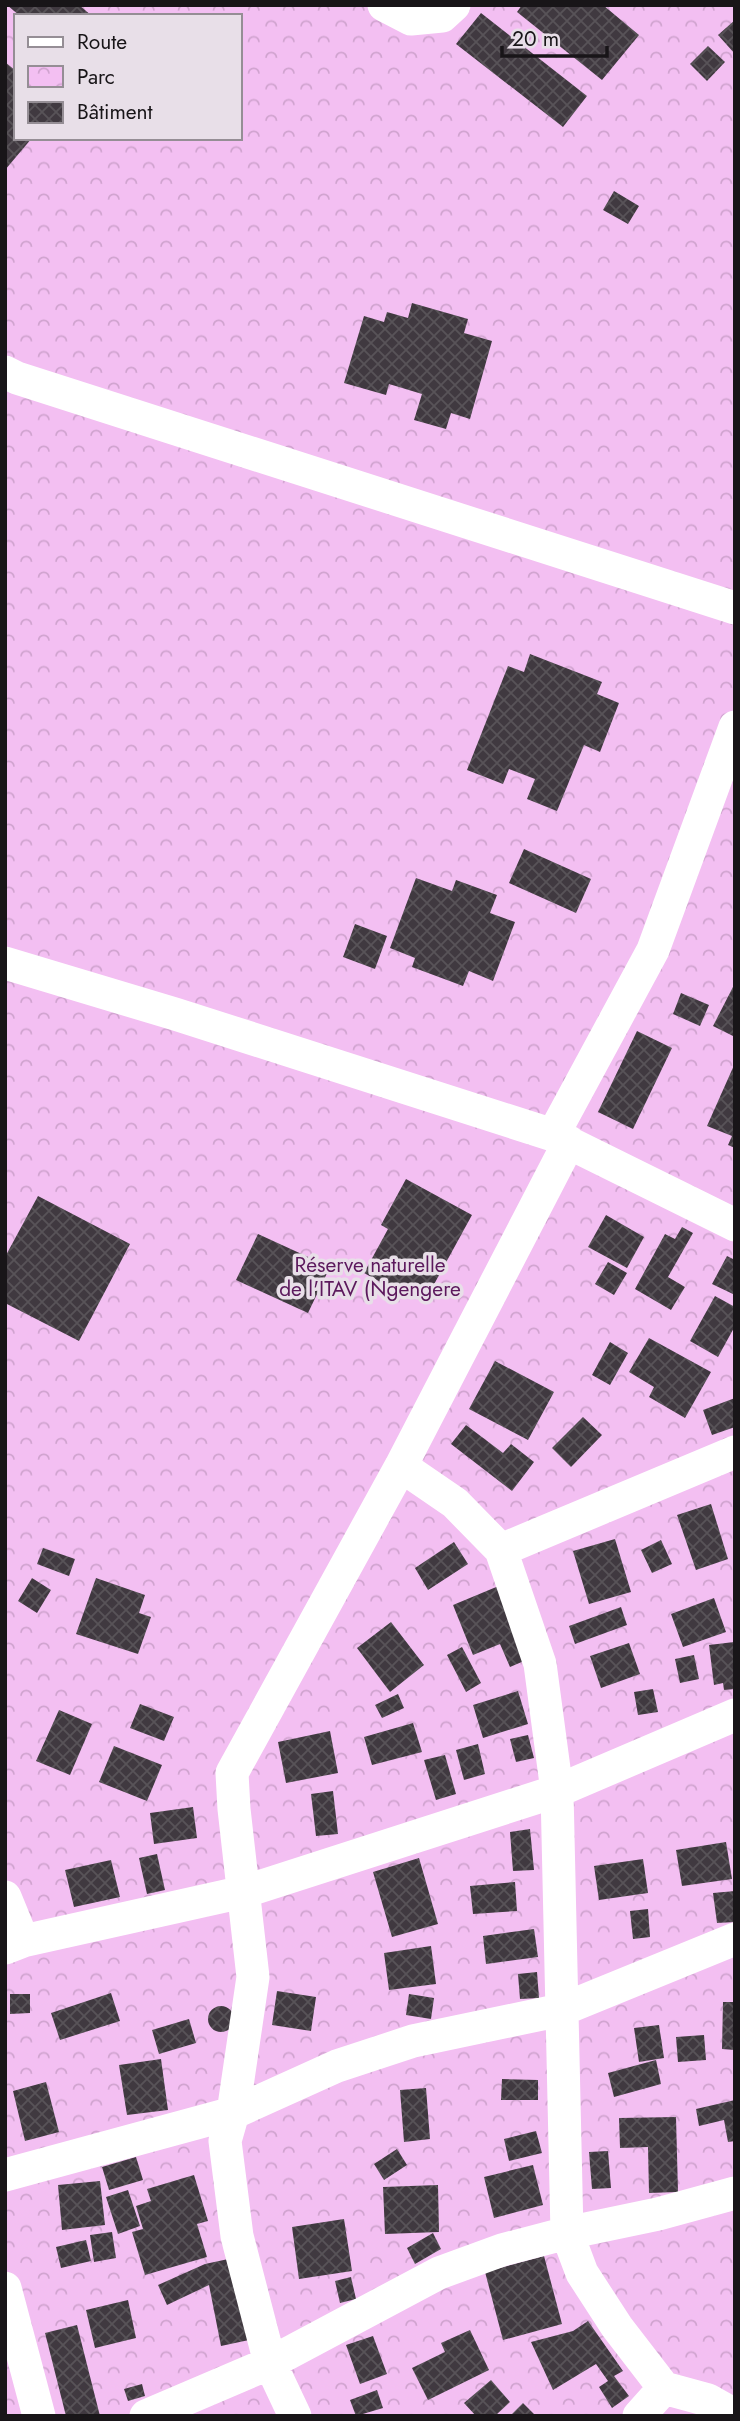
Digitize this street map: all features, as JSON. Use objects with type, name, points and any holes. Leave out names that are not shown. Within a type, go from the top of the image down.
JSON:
[{"type":"street","points":[[384,5],[411,19],[442,16],[454,5]]},
{"type":"street","points":[[5,372],[735,608]]},
{"type":"street","points":[[295,2416],[270,2363],[237,2236],[225,2141],[233,2113],[253,1977],[232,1773],[401,1466],[653,950],[735,727]]},
{"type":"street","points":[[5,963],[175,1014],[561,1139],[735,1225]]},
{"type":"street","points":[[501,1550],[735,1452]]},
{"type":"street","points":[[401,1466],[455,1503],[501,1550],[540,1664],[557,1791],[567,2232],[582,2273],[617,2327],[664,2388],[708,2400],[735,2415]]},
{"type":"street","points":[[5,1897],[14,1944],[243,1892],[557,1791],[735,1715]]},
{"type":"street","points":[[5,2175],[233,2113],[337,2066],[413,2041],[562,2010],[735,1939]]},
{"type":"street","points":[[146,2416],[270,2363],[439,2273],[502,2250],[567,2232],[657,2214],[735,2193]]},
{"type":"street","points":[[5,2288],[39,2416]]},
{"type":"street","points":[[639,2416],[664,2388]]},
{"type":"green space","name":"Réserve naturelle de l'ITAV (Ngengere","points":[[5,5],[735,5],[735,2416],[5,2416]]},
{"type":"building","points":[[7,5],[79,5],[90,14],[18,14]]},
{"type":"building","points":[[522,5],[603,5],[639,35],[602,80],[517,12]]},
{"type":"building","points":[[481,13],[587,96],[563,127],[456,44]]},
{"type":"building","points":[[735,20],[735,54],[718,35]]},
{"type":"building","points":[[708,46],[725,62],[707,81],[690,64]]},
{"type":"building","points":[[5,62],[14,69],[14,140],[30,140],[5,170]]},
{"type":"building","points":[[614,191],[639,206],[628,224],[603,210]]},
{"type":"building","points":[[412,303],[468,319],[464,333],[492,341],[470,419],[451,413],[446,429],[414,420],[422,394],[389,384],[386,395],[344,383],[364,316],[384,322],[387,312],[408,318]]},
{"type":"building","points":[[530,654],[602,682],[597,694],[619,703],[600,752],[584,745],[557,811],[527,799],[535,779],[509,769],[503,784],[467,770],[508,666],[524,672]]},
{"type":"building","points":[[524,849],[591,879],[576,913],[509,883]]},
{"type":"building","points":[[416,878],[452,891],[456,880],[497,895],[490,913],[515,922],[493,981],[469,971],[463,986],[412,967],[415,958],[390,948]]},
{"type":"building","points":[[355,924],[387,936],[375,969],[343,957]]},
{"type":"building","points":[[735,983],[735,1037],[713,1026]]},
{"type":"building","points":[[681,993],[709,1005],[700,1026],[673,1014]]},
{"type":"building","points":[[637,1031],[672,1048],[633,1129],[598,1112]]},
{"type":"building","points":[[735,1063],[735,1148],[728,1145],[732,1136],[707,1126]]},
{"type":"building","points":[[406,1179],[472,1215],[426,1299],[413,1292],[410,1298],[364,1273],[388,1229],[381,1225]]},
{"type":"building","points":[[38,1196],[130,1244],[79,1341],[5,1303],[5,1257]]},
{"type":"building","points":[[606,1215],[644,1237],[627,1268],[588,1247]]},
{"type":"building","points":[[682,1227],[693,1233],[668,1277],[685,1287],[671,1310],[635,1289],[665,1234],[675,1239]]},
{"type":"building","points":[[258,1234],[330,1267],[308,1313],[236,1280]]},
{"type":"building","points":[[727,1256],[735,1260],[735,1295],[712,1284]]},
{"type":"building","points":[[608,1262],[627,1273],[614,1295],[595,1284]]},
{"type":"building","points":[[715,1296],[735,1307],[735,1326],[718,1357],[690,1341]]},
{"type":"building","points":[[649,1338],[711,1372],[685,1418],[649,1397],[654,1387],[629,1372]]},
{"type":"building","points":[[610,1342],[628,1353],[610,1385],[592,1375]]},
{"type":"building","points":[[495,1361],[554,1392],[528,1440],[469,1409]]},
{"type":"building","points":[[735,1398],[735,1427],[712,1435],[703,1410]]},
{"type":"building","points":[[583,1417],[602,1435],[571,1467],[552,1448]]},
{"type":"building","points":[[466,1425],[503,1453],[511,1444],[534,1462],[512,1491],[451,1444]]},
{"type":"building","points":[[711,1504],[728,1559],[696,1570],[677,1515]]},
{"type":"building","points":[[615,1539],[631,1592],[589,1604],[573,1551]]},
{"type":"building","points":[[661,1540],[672,1564],[652,1573],[641,1550]]},
{"type":"building","points":[[454,1542],[468,1564],[428,1590],[415,1568]]},
{"type":"building","points":[[43,1548],[75,1559],[69,1576],[37,1564]]},
{"type":"building","points":[[32,1578],[51,1590],[37,1613],[18,1601]]},
{"type":"building","points":[[96,1578],[145,1595],[139,1613],[151,1617],[138,1654],[76,1634]]},
{"type":"building","points":[[501,1585],[531,1658],[510,1667],[500,1644],[473,1655],[453,1605]]},
{"type":"building","points":[[714,1598],[726,1632],[683,1647],[671,1614]]},
{"type":"building","points":[[621,1607],[627,1625],[575,1644],[569,1626]]},
{"type":"building","points":[[391,1622],[424,1665],[390,1692],[357,1648]]},
{"type":"building","points":[[734,1642],[735,1689],[724,1690],[723,1683],[714,1685],[709,1645]]},
{"type":"building","points":[[629,1643],[640,1674],[601,1688],[590,1656]]},
{"type":"building","points":[[462,1647],[481,1683],[466,1692],[447,1655]]},
{"type":"building","points":[[694,1655],[699,1679],[680,1683],[675,1659]]},
{"type":"building","points":[[653,1689],[658,1712],[638,1715],[634,1692]]},
{"type":"building","points":[[518,1691],[528,1724],[483,1738],[473,1705]]},
{"type":"building","points":[[398,1694],[404,1708],[382,1718],[375,1705]]},
{"type":"building","points":[[140,1704],[174,1717],[164,1741],[130,1728]]},
{"type":"building","points":[[59,1710],[92,1724],[70,1775],[36,1761]]},
{"type":"building","points":[[413,1723],[422,1752],[372,1765],[364,1737]]},
{"type":"building","points":[[330,1731],[338,1773],[286,1783],[278,1742]]},
{"type":"building","points":[[528,1735],[534,1758],[516,1762],[510,1739]]},
{"type":"building","points":[[478,1744],[485,1774],[464,1780],[456,1750]]},
{"type":"building","points":[[114,1746],[162,1765],[147,1801],[99,1782]]},
{"type":"building","points":[[445,1755],[456,1794],[436,1800],[424,1760]]},
{"type":"building","points":[[333,1791],[338,1834],[316,1836],[311,1794]]},
{"type":"building","points":[[193,1807],[197,1838],[154,1844],[150,1813]]},
{"type":"building","points":[[530,1829],[534,1870],[513,1871],[510,1832]]},
{"type":"building","points":[[726,1842],[732,1879],[682,1886],[676,1850]]},
{"type":"building","points":[[157,1854],[165,1890],[147,1894],[139,1858]]},
{"type":"building","points":[[419,1858],[438,1924],[392,1937],[373,1872]]},
{"type":"building","points":[[643,1859],[648,1893],[599,1900],[594,1866]]},
{"type":"building","points":[[111,1860],[120,1897],[74,1907],[65,1870]]},
{"type":"building","points":[[515,1882],[517,1911],[473,1914],[470,1886]]},
{"type":"building","points":[[735,1891],[735,1922],[717,1923],[713,1893]]},
{"type":"building","points":[[648,1909],[650,1937],[633,1939],[630,1911]]},
{"type":"building","points":[[534,1929],[538,1957],[486,1964],[483,1936]]},
{"type":"building","points":[[431,1946],[436,1984],[389,1990],[384,1953]]},
{"type":"building","points":[[537,1972],[539,1998],[520,1999],[518,1974]]},
{"type":"building","points":[[277,1991],[316,1997],[311,2031],[272,2025]]},
{"type":"building","points":[[111,1993],[120,2021],[60,2040],[51,2013]]},
{"type":"building","points":[[10,1994],[30,1994],[30,2013],[10,2014]]},
{"type":"building","points":[[409,1994],[434,1998],[431,2019],[406,2015]]},
{"type":"building","points":[[723,2002],[735,2002],[735,2050],[722,2049]]},
{"type":"building","points":[[221,2006],[230,2010],[234,2019],[230,2028],[221,2032],[212,2028],[208,2019],[212,2010]]},
{"type":"building","points":[[189,2019],[196,2043],[159,2054],[152,2030]]},
{"type":"building","points":[[659,2025],[664,2058],[639,2062],[634,2028]]},
{"type":"building","points":[[704,2035],[706,2060],[678,2062],[676,2037]]},
{"type":"building","points":[[161,2059],[168,2110],[127,2115],[119,2065]]},
{"type":"building","points":[[656,2060],[661,2084],[614,2097],[608,2073]]},
{"type":"building","points":[[502,2079],[538,2080],[538,2100],[501,2100]]},
{"type":"building","points":[[46,2082],[59,2132],[25,2141],[13,2091]]},
{"type":"building","points":[[426,2088],[430,2139],[404,2142],[400,2090]]},
{"type":"building","points":[[735,2100],[735,2141],[728,2142],[724,2120],[699,2126],[696,2109]]},
{"type":"building","points":[[676,2117],[678,2192],[649,2193],[648,2147],[620,2148],[619,2118]]},
{"type":"building","points":[[536,2131],[542,2153],[509,2161],[504,2139]]},
{"type":"building","points":[[397,2149],[407,2165],[384,2180],[374,2164]]},
{"type":"building","points":[[608,2151],[611,2188],[592,2189],[589,2152]]},
{"type":"building","points":[[136,2157],[143,2180],[109,2190],[102,2167]]},
{"type":"building","points":[[533,2165],[543,2205],[494,2218],[484,2177]]},
{"type":"building","points":[[194,2175],[208,2221],[197,2224],[207,2257],[145,2275],[132,2232],[143,2229],[136,2206],[151,2201],[147,2189]]},
{"type":"building","points":[[100,2181],[105,2225],[62,2230],[58,2185]]},
{"type":"building","points":[[438,2185],[439,2232],[385,2234],[383,2187]]},
{"type":"building","points":[[128,2190],[140,2226],[118,2234],[106,2197]]},
{"type":"building","points":[[344,2219],[352,2271],[299,2279],[292,2227]]},
{"type":"building","points":[[112,2232],[116,2258],[94,2262],[90,2235]]},
{"type":"building","points":[[433,2233],[441,2249],[415,2264],[407,2248]]},
{"type":"building","points":[[86,2240],[91,2261],[61,2268],[56,2247]]},
{"type":"building","points":[[544,2256],[562,2324],[503,2340],[485,2272]]},
{"type":"building","points":[[233,2258],[249,2340],[221,2346],[209,2285],[167,2305],[158,2285],[205,2264]]},
{"type":"building","points":[[351,2277],[356,2299],[340,2303],[335,2281]]},
{"type":"building","points":[[128,2300],[136,2338],[95,2348],[86,2310]]},
{"type":"building","points":[[588,2321],[623,2371],[614,2376],[629,2396],[612,2408],[599,2387],[608,2381],[596,2364],[553,2390],[531,2342],[573,2331]]},
{"type":"building","points":[[77,2325],[100,2416],[66,2416],[45,2333]]},
{"type":"building","points":[[470,2330],[489,2370],[428,2400],[412,2368],[445,2352],[441,2343]]},
{"type":"building","points":[[373,2336],[387,2374],[360,2384],[346,2345]]},
{"type":"building","points":[[491,2380],[510,2402],[495,2416],[476,2416],[464,2403]]},
{"type":"building","points":[[142,2384],[145,2396],[128,2401],[124,2389]]},
{"type":"building","points":[[377,2390],[383,2408],[356,2416],[350,2400]]},
{"type":"building","points":[[523,2403],[536,2416],[510,2416]]}]
